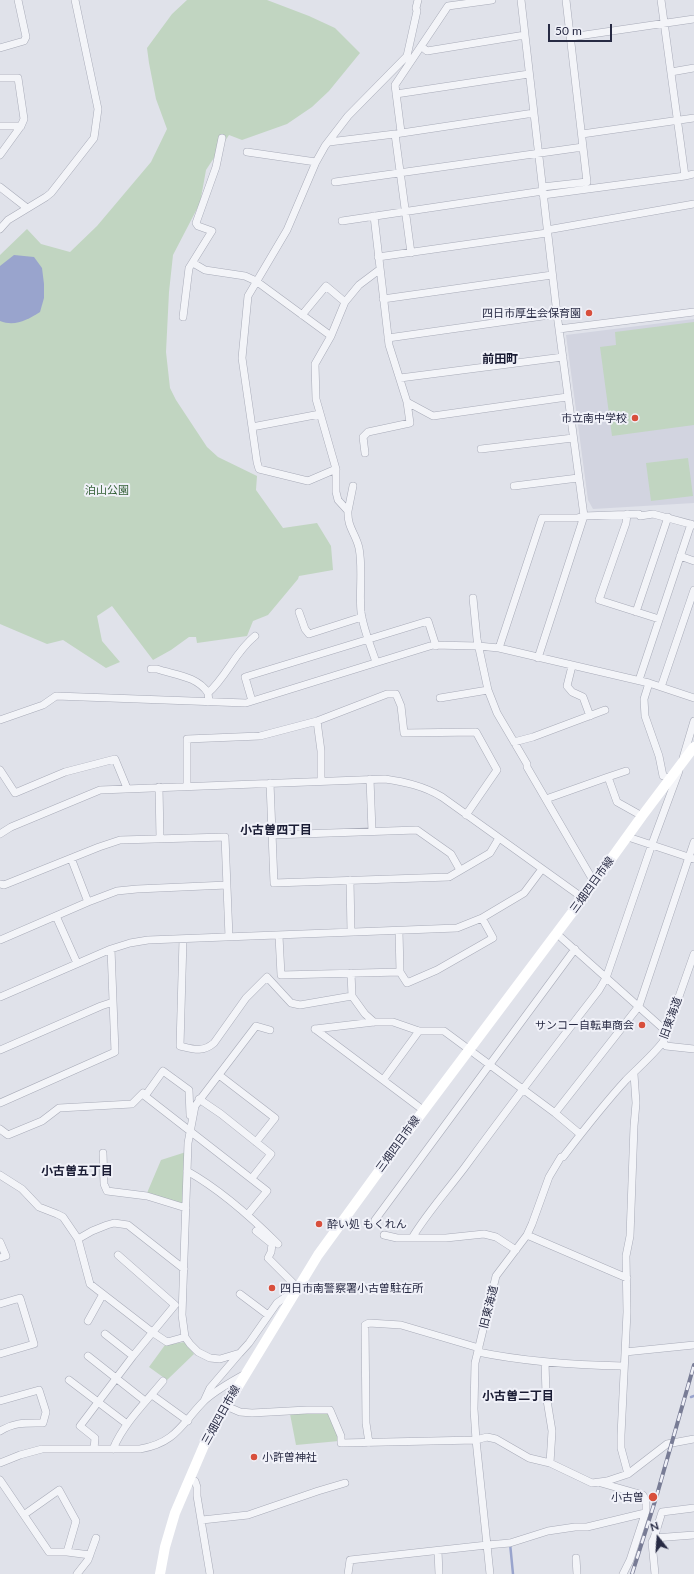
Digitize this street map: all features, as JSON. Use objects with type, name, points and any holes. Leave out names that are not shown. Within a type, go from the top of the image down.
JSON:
[{"type":"main road","name":"三畑四日市線","points":[[160,1574],[165,1547],[175,1513],[208,1436],[296,1289],[318,1255],[423,1110],[583,898],[694,747]]},
{"type":"street","points":[[0,48],[24,41],[26,37],[18,0]]},
{"type":"street","points":[[0,229],[8,220],[46,197],[94,138],[98,109],[75,0]]},
{"type":"street","points":[[336,469],[308,481],[259,469],[242,358],[248,296],[287,230],[316,162],[329,142],[348,116],[407,56],[418,11],[416,8],[418,0]]},
{"type":"street","points":[[411,253],[401,173],[395,85],[422,47],[448,6],[492,0]]},
{"type":"street","points":[[521,0],[552,275],[584,516],[538,658]]},
{"type":"street","points":[[543,191],[587,182],[566,0]]},
{"type":"street","points":[[661,0],[685,176]]},
{"type":"street","points":[[571,37],[694,19]]},
{"type":"street","points":[[422,47],[427,50],[525,35]]},
{"type":"street","points":[[671,72],[694,68]]},
{"type":"street","points":[[396,94],[529,74]]},
{"type":"street","points":[[0,78],[18,78],[24,111],[24,119],[21,126],[0,155]]},
{"type":"street","points":[[329,142],[534,113]]},
{"type":"street","points":[[582,134],[694,118]]},
{"type":"street","points":[[0,126],[21,126]]},
{"type":"street","points":[[183,318],[189,268],[212,231],[198,226],[196,223],[216,166],[222,138]]},
{"type":"street","points":[[335,182],[583,147]]},
{"type":"street","points":[[247,152],[316,162]]},
{"type":"street","points":[[342,221],[543,191],[694,174]]},
{"type":"street","points":[[0,187],[27,208]]},
{"type":"street","points":[[378,257],[547,231],[694,204]]},
{"type":"street","points":[[365,453],[363,437],[368,432],[410,424],[407,402],[400,378],[390,354],[379,270],[374,216]]},
{"type":"street","points":[[193,263],[205,270],[246,276],[256,281],[330,336]]},
{"type":"street","points":[[348,511],[338,500],[336,492],[336,469],[316,399],[315,364],[330,336],[345,302],[359,285],[379,270]]},
{"type":"street","points":[[383,299],[552,275]]},
{"type":"street","points":[[302,315],[326,286],[345,302]]},
{"type":"street","points":[[559,329],[694,312]]},
{"type":"street","points":[[388,338],[557,314]]},
{"type":"street","points":[[400,378],[563,357]]},
{"type":"street","points":[[407,402],[433,416],[568,397]]},
{"type":"street","points":[[252,426],[320,414]]},
{"type":"street","points":[[481,449],[573,438]]},
{"type":"street","points":[[514,486],[578,478]]},
{"type":"street","points":[[353,486],[347,519],[356,536],[359,549],[362,617],[376,662]]},
{"type":"street","points":[[627,514],[626,524],[599,600],[659,619]]},
{"type":"street","points":[[499,648],[542,518],[577,518],[584,516],[627,514],[639,514],[640,516],[653,514],[668,517],[692,525],[638,680]]},
{"type":"street","points":[[636,612],[668,517]]},
{"type":"street","points":[[680,556],[694,561]]},
{"type":"street","points":[[661,687],[694,590]]},
{"type":"street","points":[[474,598],[478,646],[488,690],[497,713],[594,882]]},
{"type":"street","points":[[299,612],[305,629],[309,634],[362,617]]},
{"type":"street","points":[[252,701],[245,677],[428,621],[436,646]]},
{"type":"street","points":[[208,693],[220,680],[245,644],[254,636]]},
{"type":"street","points":[[0,720],[43,705],[56,696],[246,703],[376,662],[436,646],[478,646],[499,648],[638,680],[694,698]]},
{"type":"street","points":[[572,666],[567,686],[572,692],[583,697],[590,716]]},
{"type":"street","points":[[151,669],[157,669],[194,680],[208,693],[209,702]]},
{"type":"street","points":[[649,683],[644,699],[645,716],[659,756],[662,776],[670,778]]},
{"type":"street","points":[[440,698],[488,690]]},
{"type":"street","points":[[187,786],[187,739],[260,736],[317,721],[387,694],[396,694],[401,706],[404,733],[476,732],[497,770],[466,815]]},
{"type":"street","points":[[514,742],[533,737],[605,710]]},
{"type":"street","points":[[317,721],[320,740],[321,781]]},
{"type":"street","points":[[412,1238],[522,1089],[599,990],[606,978],[652,844],[682,763],[694,721]]},
{"type":"street","points":[[0,770],[15,793],[65,772],[115,759],[127,788]]},
{"type":"street","points":[[546,799],[626,771]]},
{"type":"street","points":[[608,777],[617,802],[642,816]]},
{"type":"street","points":[[0,834],[11,827],[100,790],[385,778],[406,782],[431,791],[442,797],[583,898]]},
{"type":"street","points":[[370,779],[372,831]]},
{"type":"street","points":[[270,783],[274,883],[449,876],[490,853],[499,838]]},
{"type":"street","points":[[158,787],[160,838]]},
{"type":"street","points":[[272,835],[417,830],[451,854],[460,870]]},
{"type":"street","points":[[0,884],[4,885],[70,858],[120,840],[225,837],[229,937]]},
{"type":"street","points":[[628,837],[692,858]]},
{"type":"street","points":[[555,1113],[639,1006],[692,858],[694,842]]},
{"type":"street","points":[[70,858],[88,902]]},
{"type":"street","points":[[0,997],[111,949],[130,943],[148,940],[458,928],[482,918],[524,893],[542,869]]},
{"type":"street","points":[[350,880],[351,932]]},
{"type":"street","points":[[0,940],[117,891],[227,885]]},
{"type":"street","points":[[56,916],[77,963]]},
{"type":"street","points":[[399,931],[400,972],[407,983],[438,970],[493,938],[482,918]]},
{"type":"street","points":[[556,933],[667,1032]]},
{"type":"street","points":[[279,936],[281,975],[351,972],[400,972]]},
{"type":"street","points":[[183,939],[180,1046],[198,1051],[209,1047],[219,1037],[246,998],[267,978],[291,1002],[300,1005],[352,996]]},
{"type":"street","points":[[0,1103],[115,1052],[111,949]]},
{"type":"street","points":[[375,1220],[575,950]]},
{"type":"street","name":"旧東海道","points":[[490,1574],[476,1440],[474,1384],[475,1363],[496,1276],[526,1235],[532,1224],[550,1177],[561,1158],[626,1080],[634,1074],[663,1042],[694,954]]},
{"type":"street","points":[[351,972],[352,996],[365,1014],[374,1022]]},
{"type":"street","points":[[0,1050],[113,1002]]},
{"type":"street","points":[[423,1110],[315,1029],[374,1022],[393,1022],[419,1031],[444,1031],[555,1113],[580,1134]]},
{"type":"street","points":[[189,1131],[195,1106],[199,1099],[256,1026],[270,1030]]},
{"type":"street","points":[[383,1080],[419,1031]]},
{"type":"street","points":[[663,1042],[666,1046],[694,1049]]},
{"type":"street","points":[[145,1096],[163,1071],[189,1090],[189,1131],[182,1315],[186,1337],[198,1352],[210,1358],[220,1359],[240,1354]]},
{"type":"street","points":[[628,1474],[621,1448],[627,1278],[626,1256],[630,1236],[636,1104],[634,1074]]},
{"type":"street","points":[[219,1075],[275,1118],[256,1142]]},
{"type":"street","points":[[0,1129],[8,1135],[42,1121],[59,1108],[132,1104],[143,1093],[189,1131],[252,1178],[267,1192],[248,1214]]},
{"type":"street","points":[[199,1099],[221,1114],[271,1154],[252,1178]]},
{"type":"street","points":[[103,1153],[104,1184],[107,1191],[147,1196],[186,1208]]},
{"type":"street","points":[[187,1171],[206,1181],[248,1214],[278,1244]]},
{"type":"street","points":[[0,1175],[22,1189],[39,1207],[63,1217],[78,1239],[90,1284],[167,1342],[186,1337]]},
{"type":"street","points":[[78,1239],[92,1231],[114,1223],[128,1225],[184,1270]]},
{"type":"street","points":[[0,1464],[31,1451],[42,1449],[149,1448],[175,1435],[204,1401],[210,1388],[249,1343],[277,1304],[296,1289],[268,1258],[271,1252],[272,1244],[256,1231]]},
{"type":"street","points":[[384,1235],[397,1238],[446,1238],[484,1234],[496,1237],[516,1250]]},
{"type":"street","points":[[526,1235],[627,1278]]},
{"type":"street","points":[[0,1242],[6,1256],[0,1258]]},
{"type":"street","points":[[94,1449],[95,1438],[80,1426],[133,1356],[175,1305],[118,1255]]},
{"type":"street","points":[[88,1321],[103,1294]]},
{"type":"street","points":[[240,1294],[268,1315]]},
{"type":"street","points":[[0,1304],[20,1298],[34,1344],[0,1354]]},
{"type":"street","points":[[173,1308],[182,1315]]},
{"type":"street","points":[[370,1443],[366,1423],[365,1325],[370,1323],[401,1325],[509,1359],[623,1366]]},
{"type":"street","points":[[105,1334],[133,1356]]},
{"type":"street","points":[[625,1352],[694,1345]]},
{"type":"street","points":[[88,1356],[145,1402]]},
{"type":"street","points":[[545,1362],[546,1394],[552,1431],[550,1464]]},
{"type":"street","points":[[204,1401],[245,1374]]},
{"type":"street","points":[[69,1380],[127,1424]]},
{"type":"street","points":[[113,1449],[118,1437],[127,1424],[163,1381]]},
{"type":"street","points":[[0,1402],[39,1390],[46,1412],[43,1423],[11,1425],[0,1432]]},
{"type":"street","points":[[152,1395],[188,1421]]},
{"type":"street","points":[[226,1406],[240,1412],[252,1413],[330,1410],[341,1436],[341,1443],[476,1440],[487,1437],[496,1439],[529,1458],[550,1464],[592,1483],[598,1483],[643,1495],[646,1501],[645,1513],[630,1560],[623,1574]]},
{"type":"street","points":[[598,1483],[628,1474],[667,1444],[694,1439]]},
{"type":"street","points":[[189,1479],[195,1482],[197,1487],[197,1496],[210,1574]]},
{"type":"street","points":[[0,1480],[49,1552],[67,1552],[90,1555]]},
{"type":"street","points":[[202,1520],[248,1515],[345,1483]]},
{"type":"street","points":[[24,1514],[59,1490],[76,1521],[67,1552]]},
{"type":"street","points":[[655,1574],[652,1542],[662,1512],[694,1508]]},
{"type":"street","points":[[348,1574],[350,1560],[438,1552],[510,1543],[548,1531],[575,1527],[587,1527],[645,1513]]},
{"type":"street","points":[[654,1538],[694,1535]]},
{"type":"street","points":[[77,1574],[90,1555],[96,1538]]},
{"type":"street","points":[[438,1552],[439,1574]]},
{"type":"street","points":[[576,1558],[577,1574]]},
{"type":"shaded area","name":"市立南中学校","points":[[694,319],[694,503],[593,509],[588,500],[566,335]]},
{"type":"green space","name":"泊山公園","points":[[187,0],[267,0],[335,28],[360,53],[329,91],[312,107],[287,124],[242,140],[229,135],[206,170],[200,203],[173,255],[169,292],[166,352],[170,388],[176,400],[207,447],[218,457],[257,476],[256,490],[283,528],[317,523],[331,546],[333,570],[299,576],[268,615],[253,621],[247,636],[197,643],[196,637],[189,637],[171,650],[153,660],[112,606],[97,616],[102,641],[120,662],[106,668],[63,640],[47,644],[0,624],[0,255],[27,229],[41,244],[70,252],[97,226],[151,162],[167,129],[156,99],[147,48],[172,14]]},
{"type":"green space","points":[[694,322],[694,425],[612,436],[600,347],[616,345],[615,332]]},
{"type":"green space","points":[[688,458],[693,496],[651,501],[646,463]]},
{"type":"green space","points":[[186,1152],[183,1205],[147,1193],[161,1160]]},
{"type":"green space","points":[[185,1342],[194,1354],[167,1380],[149,1367],[165,1345]]},
{"type":"green space","points":[[309,1412],[327,1413],[333,1419],[339,1441],[296,1445],[290,1414]]},
{"type":"water","points":[[14,255],[34,257],[42,268],[44,298],[40,312],[21,322],[5,323],[0,321],[0,266]]},
{"type":"waterway","points":[[510,1543],[513,1574]]},
{"type":"railway","points":[[632,1574],[656,1498],[694,1365]]},
{"type":"place","name":"四日市厚生会保育園","points":[[589,313]]},
{"type":"place","name":"市立南中学校","points":[[635,418]]},
{"type":"place","name":"サンコー自転車商会","points":[[642,1025]]},
{"type":"place","name":"酔い処 もくれん","points":[[319,1224]]},
{"type":"place","name":"四日市南警察署小古曽駐在所","points":[[272,1288]]},
{"type":"place","name":"小許曽神社","points":[[254,1457]]},
{"type":"place","name":"小古曽","points":[[653,1497]]},
{"type":"district","name":"前田町","points":[[500,359]]},
{"type":"district","name":"小古曽四丁目","points":[[276,830]]},
{"type":"district","name":"小古曽五丁目","points":[[77,1171]]},
{"type":"district","name":"小古曽二丁目","points":[[518,1396]]}]
